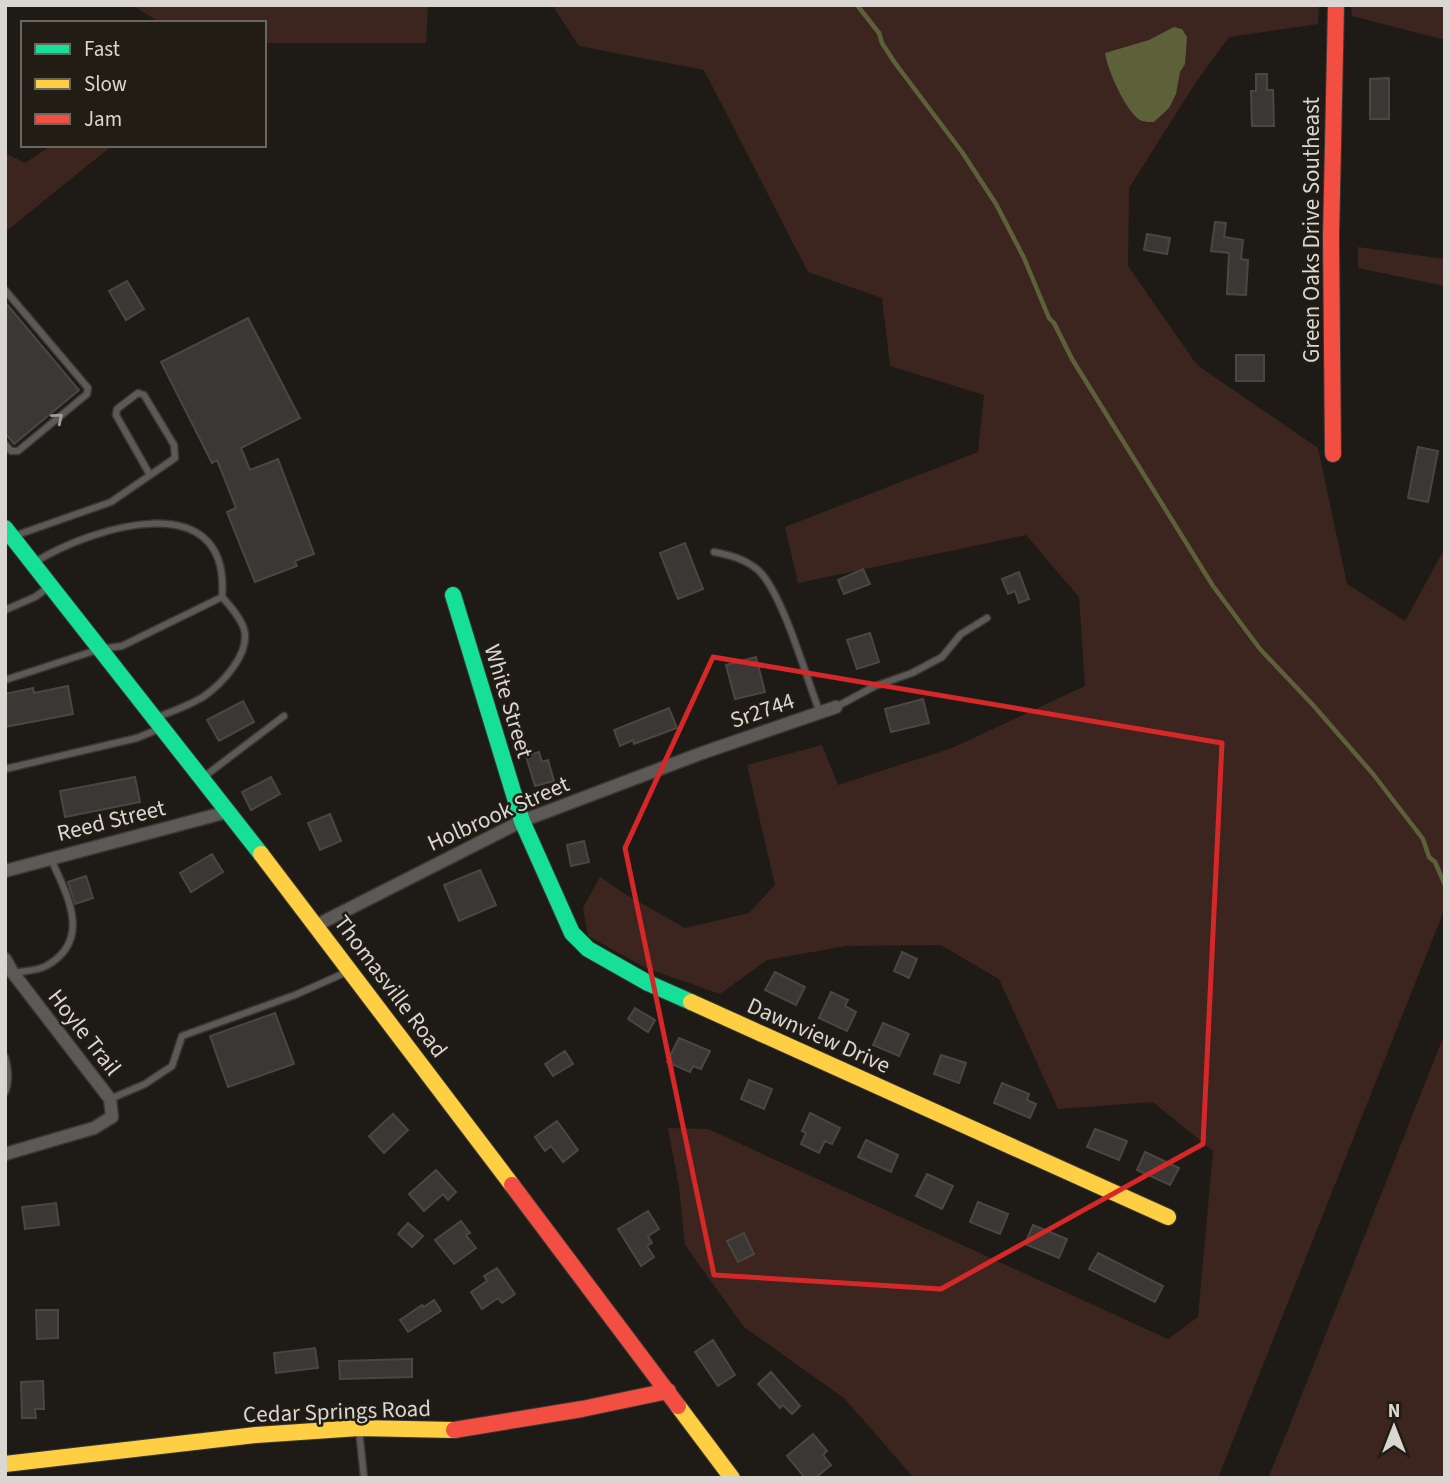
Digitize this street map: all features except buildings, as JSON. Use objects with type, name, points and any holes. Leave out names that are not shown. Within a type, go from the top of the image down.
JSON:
[{"type":"street","name":"Green Oaks Drive Southeast","points":[[1334,454],[1331,237],[1336,5]]},
{"type":"street","name":"Thomasville Road","points":[[9,532],[317,925],[732,1478]]},
{"type":"street","name":"White Street","points":[[453,594],[522,821]]},
{"type":"street","name":"Sr2744","points":[[702,753],[836,707]]},
{"type":"street","name":"Holbrook Street","points":[[317,925],[522,821],[702,753]]},
{"type":"street","name":"Reed Street","points":[[5,870],[227,812]]},
{"type":"street","name":"Dawnview Drive","points":[[522,821],[572,933],[588,949],[648,983],[1168,1217]]},
{"type":"street","name":"Hoyle Trail","points":[[5,959],[110,1099],[112,1117],[94,1128],[5,1153]]},
{"type":"street","name":"Cedar Springs Road","points":[[12,1466],[256,1435],[359,1428],[455,1430],[582,1409],[667,1391]]},
{"type":"lane","points":[[5,290],[88,388],[87,394],[18,452],[11,452],[5,444]]},
{"type":"lane","points":[[9,532],[111,502],[175,458],[174,445],[144,395],[138,393],[117,409],[116,415],[150,475]]},
{"type":"lane","points":[[5,769],[137,738],[204,696],[228,674],[243,650],[245,631],[222,597],[223,577],[218,556],[205,537],[183,526],[163,523],[114,530],[55,550],[33,564]]},
{"type":"lane","points":[[714,552],[737,556],[758,570],[774,590],[820,713]]},
{"type":"lane","points":[[5,610],[35,597],[50,586]]},
{"type":"lane","points":[[5,680],[100,649],[122,646],[222,597]]},
{"type":"lane","points":[[836,707],[875,686],[912,673],[942,657],[961,634],[987,618]]},
{"type":"lane","points":[[201,779],[284,716]]},
{"type":"lane","points":[[13,973],[45,967],[65,948],[74,931],[72,913],[51,857]]},
{"type":"lane","points":[[110,1099],[145,1084],[172,1066],[182,1036],[295,995],[351,970]]},
{"type":"lane","points":[[5,1057],[8,1070],[8,1086],[5,1092]]},
{"type":"lane","points":[[359,1428],[364,1478]]},
{"type":"highlighted area","points":[[713,657],[1222,743],[1203,1144],[941,1289],[714,1275],[625,848]]},
{"type":"shaded area","points":[[132,5],[428,5],[426,43],[266,43],[266,21],[158,21]]},
{"type":"shaded area","points":[[552,5],[1319,5],[1318,24],[1229,37],[1196,82],[1129,188],[1128,266],[1197,365],[1318,448],[1347,584],[1405,621],[1445,548],[1445,908],[1218,1478],[914,1478],[844,1398],[744,1327],[685,1245],[679,1187],[668,1128],[708,1129],[1168,1339],[1198,1317],[1213,1151],[1153,1102],[1058,1109],[999,979],[941,945],[846,946],[767,960],[720,994],[646,968],[588,936],[583,908],[600,877],[685,928],[749,913],[775,885],[747,765],[822,745],[838,785],[952,748],[1085,686],[1079,597],[1026,535],[798,583],[785,527],[978,452],[984,395],[890,366],[882,298],[808,272],[704,70],[579,46]]},
{"type":"shaded area","points":[[1351,5],[1445,5],[1445,40],[1352,16]]},
{"type":"shaded area","points":[[1174,27],[1182,29],[1187,37],[1185,64],[1180,72],[1176,94],[1169,108],[1154,122],[1142,121],[1124,101],[1105,53],[1149,40]]},
{"type":"shaded area","points":[[49,147],[111,147],[5,232],[5,153],[25,163]]},
{"type":"shaded area","points":[[1358,247],[1445,259],[1445,286],[1358,268]]},
{"type":"shaded area","points":[[1445,1033],[1445,1478],[1268,1478],[1285,1437]]},
{"type":"waterway","points":[[857,5],[996,204],[1024,258],[1049,318],[1072,359],[1213,586],[1260,649],[1373,774],[1423,839],[1429,857],[1435,862],[1445,885]]},
{"type":"traffic: fast","points":[[5,528],[261,854]]},
{"type":"traffic: fast","points":[[453,595],[522,821],[572,933],[588,949],[648,983],[691,1002]]},
{"type":"traffic: slow","points":[[261,854],[512,1185]]},
{"type":"traffic: slow","points":[[691,1002],[1168,1217]]},
{"type":"traffic: slow","points":[[678,1406],[732,1478]]},
{"type":"traffic: slow","points":[[5,1464],[256,1435],[359,1428],[454,1430]]},
{"type":"traffic: jam","points":[[1333,454],[1331,237],[1336,5]]},
{"type":"traffic: jam","points":[[512,1185],[678,1406]]},
{"type":"traffic: jam","points":[[454,1430],[582,1409],[668,1391]]}]
